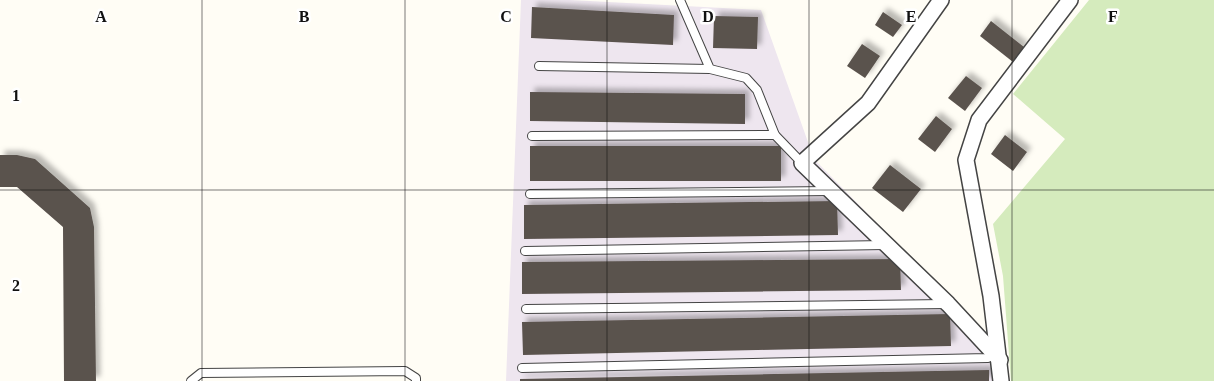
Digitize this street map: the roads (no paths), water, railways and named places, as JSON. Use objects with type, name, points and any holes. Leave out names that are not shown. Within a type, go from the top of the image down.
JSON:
[{"type":"street","points":[[941,0],[868,103],[802,162],[948,304],[997,357]]},
{"type":"street","points":[[1001,381],[992,296],[966,160],[979,120],[1070,0]]},
{"type":"lane","points":[[680,0],[710,69]]},
{"type":"lane","points":[[539,66],[710,69],[746,78],[757,90],[774,135],[802,162]]},
{"type":"lane","points":[[532,136],[774,135]]},
{"type":"lane","points":[[530,194],[831,191]]},
{"type":"lane","points":[[525,251],[887,245]]},
{"type":"lane","points":[[526,309],[948,304]]},
{"type":"lane","points":[[522,368],[997,357]]},
{"type":"lane","points":[[191,381],[201,373],[405,371],[416,378],[416,381]]}]
